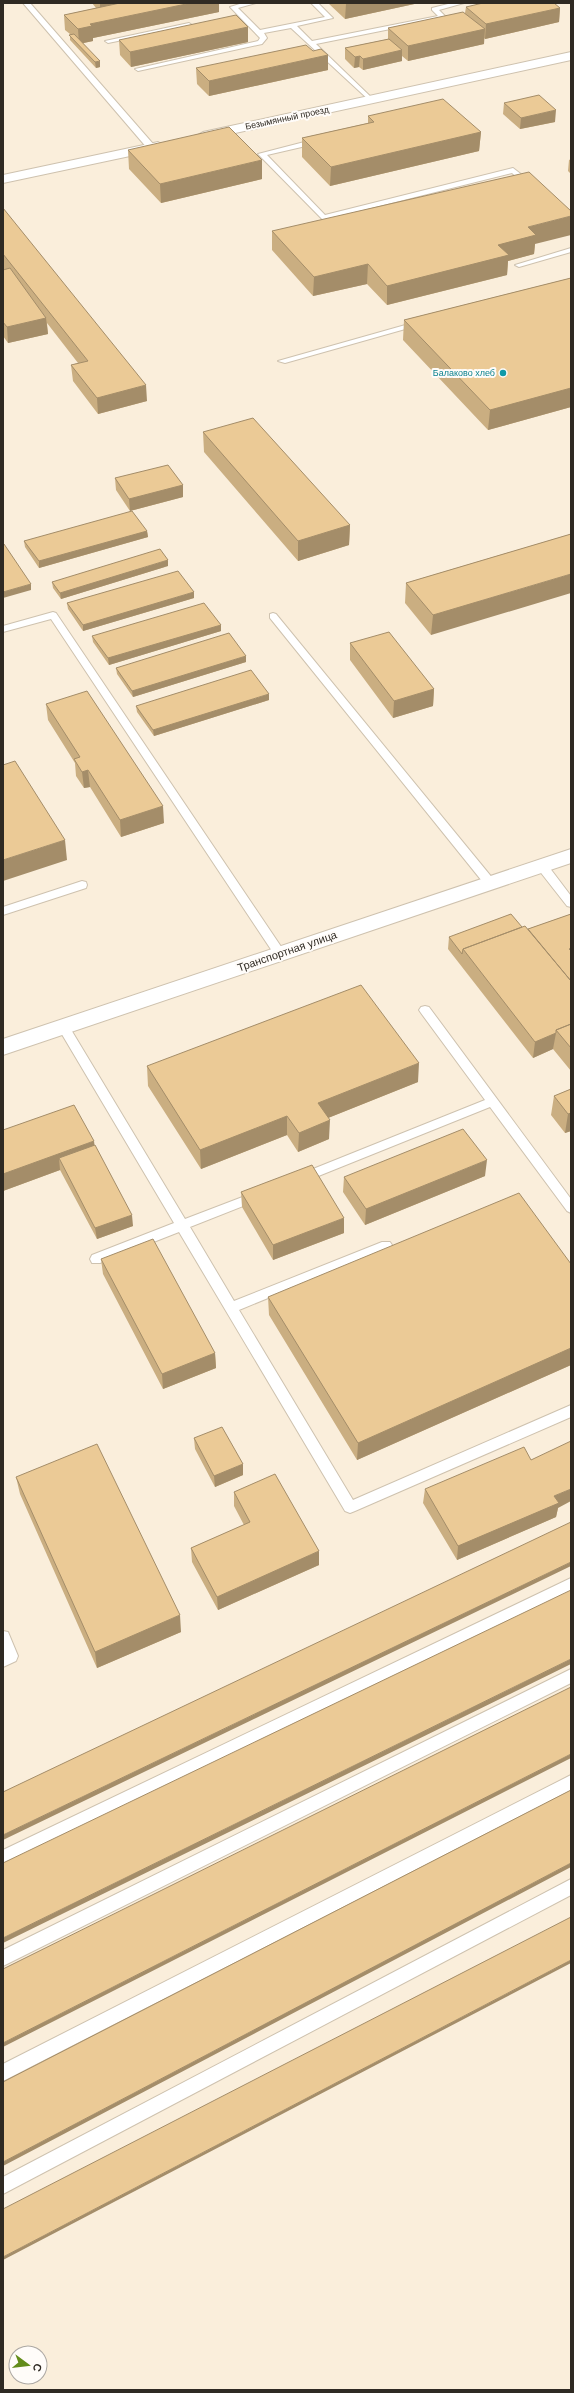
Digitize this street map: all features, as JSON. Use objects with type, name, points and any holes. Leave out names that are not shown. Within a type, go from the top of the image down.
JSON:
[{"type":"street","name":"Безымянный проезд","points":[[189,139],[571,56]]},
{"type":"street","points":[[3,180],[174,143]]},
{"type":"street","name":"Транспортная улица","points":[[3,1047],[571,856]]},
{"type":"lane","points":[[26,3],[151,148]]},
{"type":"lane","points":[[138,69],[260,43],[264,38],[233,7],[253,3]]},
{"type":"lane","points":[[259,32],[330,18],[314,3]]},
{"type":"lane","points":[[311,43],[443,17],[434,9],[461,3]]},
{"type":"lane","points":[[234,16],[241,15]]},
{"type":"lane","points":[[108,41],[197,24]]},
{"type":"lane","points":[[293,26],[371,100]]},
{"type":"lane","points":[[322,140],[262,154],[323,218],[513,170],[536,190]]},
{"type":"lane","points":[[519,265],[571,250]]},
{"type":"lane","points":[[282,361],[426,322]]},
{"type":"lane","points":[[3,629],[53,615],[280,954]]},
{"type":"lane","points":[[273,616],[490,883]]},
{"type":"lane","points":[[542,866],[571,903]]},
{"type":"lane","points":[[3,911],[82,885]]},
{"type":"lane","points":[[425,1010],[571,1208]]},
{"type":"lane","points":[[63,1026],[350,1507],[571,1411]]},
{"type":"lane","points":[[293,1182],[492,1102]]},
{"type":"lane","points":[[96,1259],[271,1191]]},
{"type":"lane","points":[[232,1308],[386,1245]]},
{"type":"lane","points":[[3,1858],[571,1584]]},
{"type":"lane","points":[[3,1636],[12,1656],[3,1660]]},
{"type":"lane","points":[[3,1958],[571,1676]]},
{"type":"lane","points":[[3,2074],[571,1782]]},
{"type":"lane","points":[[3,2186],[571,1887]]},
{"type":"building","points":[[120,3],[191,3],[90,24],[92,26],[78,29],[64,15]]},
{"type":"building","points":[[483,3],[554,3],[560,8],[486,24],[466,7]]},
{"type":"building","points":[[463,12],[485,29],[408,46],[388,28]]},
{"type":"building","points":[[236,15],[248,27],[130,52],[119,40]]},
{"type":"building","points":[[74,34],[100,61],[95,62],[69,35]]},
{"type":"building","points":[[389,39],[402,50],[363,59],[360,56],[355,57],[345,48]]},
{"type":"building","points":[[306,45],[313,51],[321,49],[328,55],[209,81],[196,68]]},
{"type":"building","points":[[539,95],[556,110],[521,118],[504,103]]},
{"type":"building","points":[[443,99],[481,132],[331,167],[302,138],[374,122],[368,116]]},
{"type":"building","points":[[229,127],[262,160],[160,184],[128,150]]},
{"type":"building","points":[[529,172],[571,211],[571,216],[528,227],[536,235],[498,245],[509,255],[387,286],[368,264],[314,277],[272,231]]},
{"type":"building","points":[[3,208],[146,385],[97,398],[71,365],[88,361],[3,254]]},
{"type":"building","points":[[10,268],[46,318],[7,327],[3,322],[3,270]]},
{"type":"building","name":"Балаково хлеб","points":[[571,278],[571,388],[490,410],[404,320]]},
{"type":"building","points":[[253,418],[350,525],[298,541],[203,432]]},
{"type":"building","points":[[168,465],[183,485],[129,499],[115,478]]},
{"type":"building","points":[[132,511],[147,531],[39,561],[24,541]]},
{"type":"building","points":[[571,534],[571,574],[433,615],[406,583]]},
{"type":"building","points":[[4,544],[31,584],[3,592]]},
{"type":"building","points":[[160,549],[168,560],[60,593],[52,582]]},
{"type":"building","points":[[178,571],[194,592],[83,625],[67,603]]},
{"type":"building","points":[[204,603],[221,625],[108,658],[92,636]]},
{"type":"building","points":[[389,632],[434,689],[394,701],[350,643]]},
{"type":"building","points":[[229,633],[246,656],[132,691],[116,668]]},
{"type":"building","points":[[251,670],[269,694],[153,730],[136,706]]},
{"type":"building","points":[[87,691],[163,806],[120,820],[88,770],[82,772],[74,759],[80,757],[46,704]]},
{"type":"building","points":[[15,761],[65,840],[3,860],[3,765]]},
{"type":"building","points":[[511,914],[522,927],[463,949],[462,954],[449,937]]},
{"type":"building","points":[[571,914],[571,948],[569,949],[571,951],[571,981],[528,929]]},
{"type":"building","points":[[525,926],[571,981],[571,1024],[556,1030],[556,1033],[535,1042],[463,949]]},
{"type":"building","points":[[361,985],[419,1063],[318,1103],[330,1120],[299,1133],[287,1116],[200,1150],[147,1066]]},
{"type":"building","points":[[571,1024],[571,1048],[556,1030]]},
{"type":"building","points":[[571,1089],[571,1113],[568,1114],[554,1096]]},
{"type":"building","points":[[74,1105],[94,1141],[3,1174],[3,1130]]},
{"type":"building","points":[[463,1129],[487,1160],[366,1209],[344,1177]]},
{"type":"building","points":[[95,1145],[132,1215],[95,1228],[59,1158]]},
{"type":"building","points":[[312,1165],[344,1218],[273,1245],[241,1192]]},
{"type":"building","points":[[519,1193],[571,1264],[571,1348],[358,1443],[268,1297]]},
{"type":"building","points":[[153,1239],[215,1353],[162,1374],[101,1259]]},
{"type":"building","points":[[222,1427],[243,1464],[214,1476],[194,1438]]},
{"type":"building","points":[[571,1441],[571,1489],[554,1496],[559,1503],[458,1546],[425,1489],[524,1447],[531,1460]]},
{"type":"building","points":[[97,1444],[180,1615],[95,1652],[16,1477]]},
{"type":"building","points":[[275,1474],[319,1551],[217,1597],[191,1548],[250,1522],[234,1492]]},
{"type":"building","points":[[571,1522],[571,1562],[3,1835],[3,1792]]},
{"type":"building","points":[[571,1590],[571,1659],[3,1938],[3,1863]]},
{"type":"building","points":[[571,1687],[571,1754],[3,2043],[3,1969]]},
{"type":"building","points":[[571,1790],[571,1863],[3,2162],[3,2082]]},
{"type":"building","points":[[571,1917],[571,1960],[3,2257],[3,2209]]},
{"type":"place","name":"Балаково хлеб","points":[[503,373]]}]
